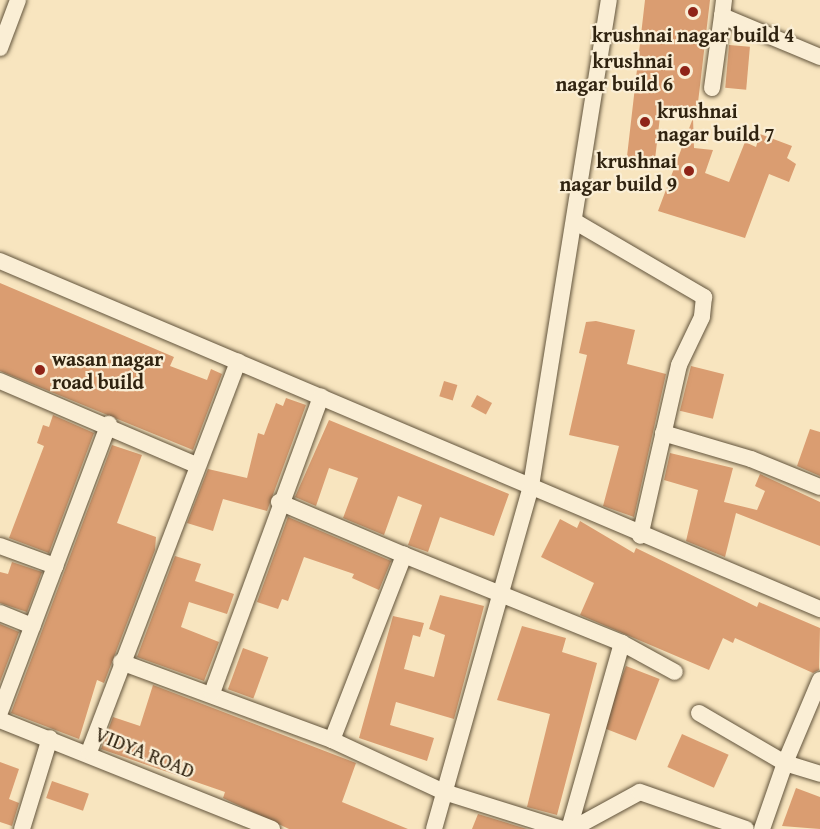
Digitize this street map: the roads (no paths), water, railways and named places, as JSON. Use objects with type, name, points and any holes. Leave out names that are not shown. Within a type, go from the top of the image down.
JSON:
[{"type":"street","points":[[0,48],[18,0]]},
{"type":"street","points":[[434,829],[531,486],[609,0]]},
{"type":"street","points":[[712,88],[723,8],[820,55]]},
{"type":"street","points":[[574,221],[704,297],[702,317],[679,364],[640,536]]},
{"type":"street","points":[[0,261],[531,486],[640,536],[820,609]]},
{"type":"street","points":[[89,752],[196,465],[238,362]]},
{"type":"street","points":[[0,381],[109,424],[196,465]]},
{"type":"street","points":[[212,693],[279,502],[321,396]]},
{"type":"street","points":[[0,712],[109,424]]},
{"type":"street","points":[[663,433],[751,459],[820,487]]},
{"type":"street","points":[[279,502],[500,595],[622,643],[675,672]]},
{"type":"street","points":[[0,546],[55,566]]},
{"type":"street","points":[[332,740],[404,555]]},
{"type":"street","points":[[0,613],[33,626]]},
{"type":"street","points":[[570,829],[622,643]]},
{"type":"street","points":[[121,662],[212,693],[332,740],[444,792],[562,829]]},
{"type":"street","points":[[762,829],[785,763],[820,680]]},
{"type":"street","points":[[699,714],[785,763],[820,774]]},
{"type":"street","name":"VIDYA ROAD","points":[[0,720],[89,752],[272,829]]},
{"type":"street","points":[[22,829],[50,738]]},
{"type":"street","points":[[570,829],[640,792],[746,829]]},
{"type":"place","name":"krushnai nagar build 4","points":[[693,12]]},
{"type":"place","name":"krushnai nagar build 6","points":[[685,71]]},
{"type":"place","name":"krushnai nagar build 7","points":[[645,122]]},
{"type":"place","name":"krushnai nagar build 9","points":[[689,171]]},
{"type":"place","name":"wasan nagar road build","points":[[40,370]]}]
